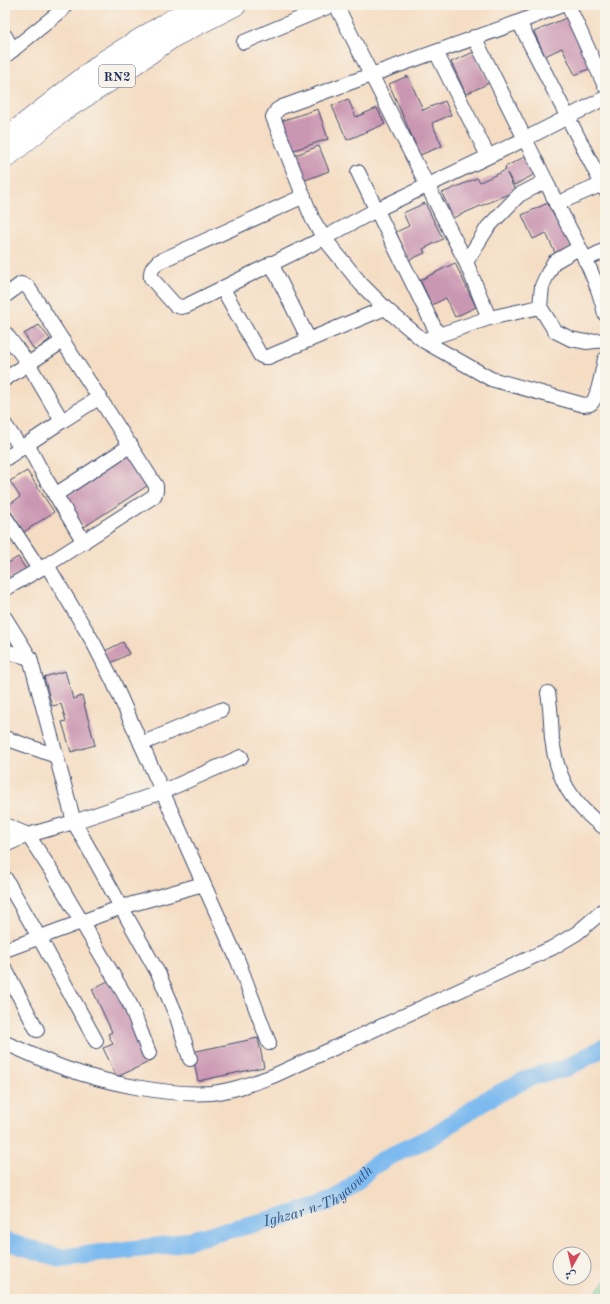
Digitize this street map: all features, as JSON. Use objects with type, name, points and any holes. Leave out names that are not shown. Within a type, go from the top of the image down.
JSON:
[{"type":"highway","name":"RN2","points":[[5,139],[106,60],[199,5]]},
{"type":"highway","name":"RN2","points":[[5,158],[64,110],[113,79],[173,37],[236,5]]},
{"type":"street","points":[[5,36],[9,53],[62,10],[65,5]]},
{"type":"street","points":[[244,42],[332,5]]},
{"type":"street","points":[[336,5],[466,262],[489,318]]},
{"type":"street","points":[[605,86],[562,5],[519,22],[282,107],[274,113],[273,117],[313,220],[324,238],[362,284],[385,308],[424,341],[491,379],[584,405],[590,404],[594,401],[605,359]]},
{"type":"street","points":[[519,22],[604,186],[556,204]]},
{"type":"street","points":[[474,37],[582,254],[602,299],[605,314]]},
{"type":"street","points":[[436,52],[488,156]]},
{"type":"street","points":[[304,196],[158,262],[152,268],[150,273],[151,278],[175,305],[181,307],[186,306],[324,238],[376,210],[525,139],[605,98]]},
{"type":"street","points":[[358,172],[438,335]]},
{"type":"street","points":[[466,262],[488,227],[519,195],[546,181]]},
{"type":"street","points":[[605,250],[582,254],[554,262],[542,286],[540,307],[554,331],[571,339],[586,342],[605,340]]},
{"type":"street","points":[[271,264],[310,340]]},
{"type":"street","points":[[5,296],[21,284],[28,287],[155,482],[156,491],[154,496],[84,542],[5,589]]},
{"type":"street","points":[[223,288],[260,355],[264,357],[268,357],[310,340],[385,308]]},
{"type":"street","points":[[424,341],[489,318],[540,307]]},
{"type":"street","points":[[5,333],[28,363],[62,421]]},
{"type":"street","points":[[5,379],[63,341]]},
{"type":"street","points":[[5,459],[100,397]]},
{"type":"street","points":[[5,425],[24,446],[84,542]]},
{"type":"street","points":[[55,495],[130,445]]},
{"type":"street","points":[[5,517],[43,567],[93,642],[113,680],[238,961],[269,1043]]},
{"type":"street","points":[[5,618],[30,658],[74,822],[159,974],[178,1017],[190,1059]]},
{"type":"street","points":[[5,651],[30,658]]},
{"type":"street","points":[[548,693],[554,753],[564,784],[578,805],[593,820],[605,828]]},
{"type":"street","points":[[141,744],[220,710]]},
{"type":"street","points":[[5,738],[56,756]]},
{"type":"street","points":[[5,845],[28,835],[74,822],[162,792],[241,757]]},
{"type":"street","points":[[5,825],[28,835],[54,875],[130,1004],[149,1053]]},
{"type":"street","points":[[5,878],[96,1041]]},
{"type":"street","points":[[5,950],[80,921],[122,907],[203,884]]},
{"type":"street","points":[[5,1043],[64,1068],[109,1082],[150,1089],[212,1093],[245,1086],[273,1076],[552,948],[577,933],[605,909]]},
{"type":"street","points":[[5,969],[37,1030]]},
{"type":"green space","points":[[605,1281],[605,1299],[590,1299]]},
{"type":"building","points":[[568,17],[591,68],[575,75],[562,48],[545,56],[534,32]]},
{"type":"building","points":[[474,52],[489,83],[466,94],[451,62]]},
{"type":"building","points":[[408,76],[423,110],[445,101],[451,115],[432,123],[442,146],[420,155],[389,84]]},
{"type":"building","points":[[348,99],[356,117],[377,108],[385,124],[347,140],[332,106]]},
{"type":"building","points":[[318,109],[328,139],[291,151],[281,121]]},
{"type":"building","points":[[319,146],[329,171],[303,181],[293,156]]},
{"type":"building","points":[[526,156],[535,174],[514,185],[507,173],[515,191],[453,218],[442,193],[477,178],[480,182],[506,170],[505,167]]},
{"type":"building","points":[[550,202],[571,248],[556,255],[546,233],[533,239],[522,215]]},
{"type":"building","points":[[425,203],[443,239],[423,249],[425,253],[409,260],[396,232],[409,226],[403,213]]},
{"type":"building","points":[[455,263],[476,307],[455,317],[446,298],[432,305],[420,280]]},
{"type":"building","points":[[39,325],[50,339],[35,351],[24,334]]},
{"type":"building","points":[[130,454],[150,484],[84,527],[64,498]]},
{"type":"building","points":[[27,471],[54,512],[24,532],[7,506],[20,497],[10,481]]},
{"type":"building","points":[[5,538],[10,543],[5,546]]},
{"type":"building","points":[[18,557],[26,569],[5,583],[5,565]]},
{"type":"building","points":[[123,642],[129,654],[109,664],[103,652]]},
{"type":"building","points":[[65,671],[73,699],[82,696],[95,745],[71,752],[62,722],[66,721],[61,704],[52,706],[44,677]]},
{"type":"building","points":[[110,980],[149,1062],[117,1077],[103,1048],[113,1044],[108,1034],[112,1032],[92,989]]},
{"type":"building","points":[[258,1038],[264,1067],[198,1081],[192,1052]]},
{"type":"waterway","name":"Ighzar n-Thyaouth","points":[[5,1241],[60,1258],[169,1245],[297,1213],[336,1199],[370,1168],[386,1158],[433,1136],[486,1100],[529,1078],[564,1069],[605,1047]]}]
